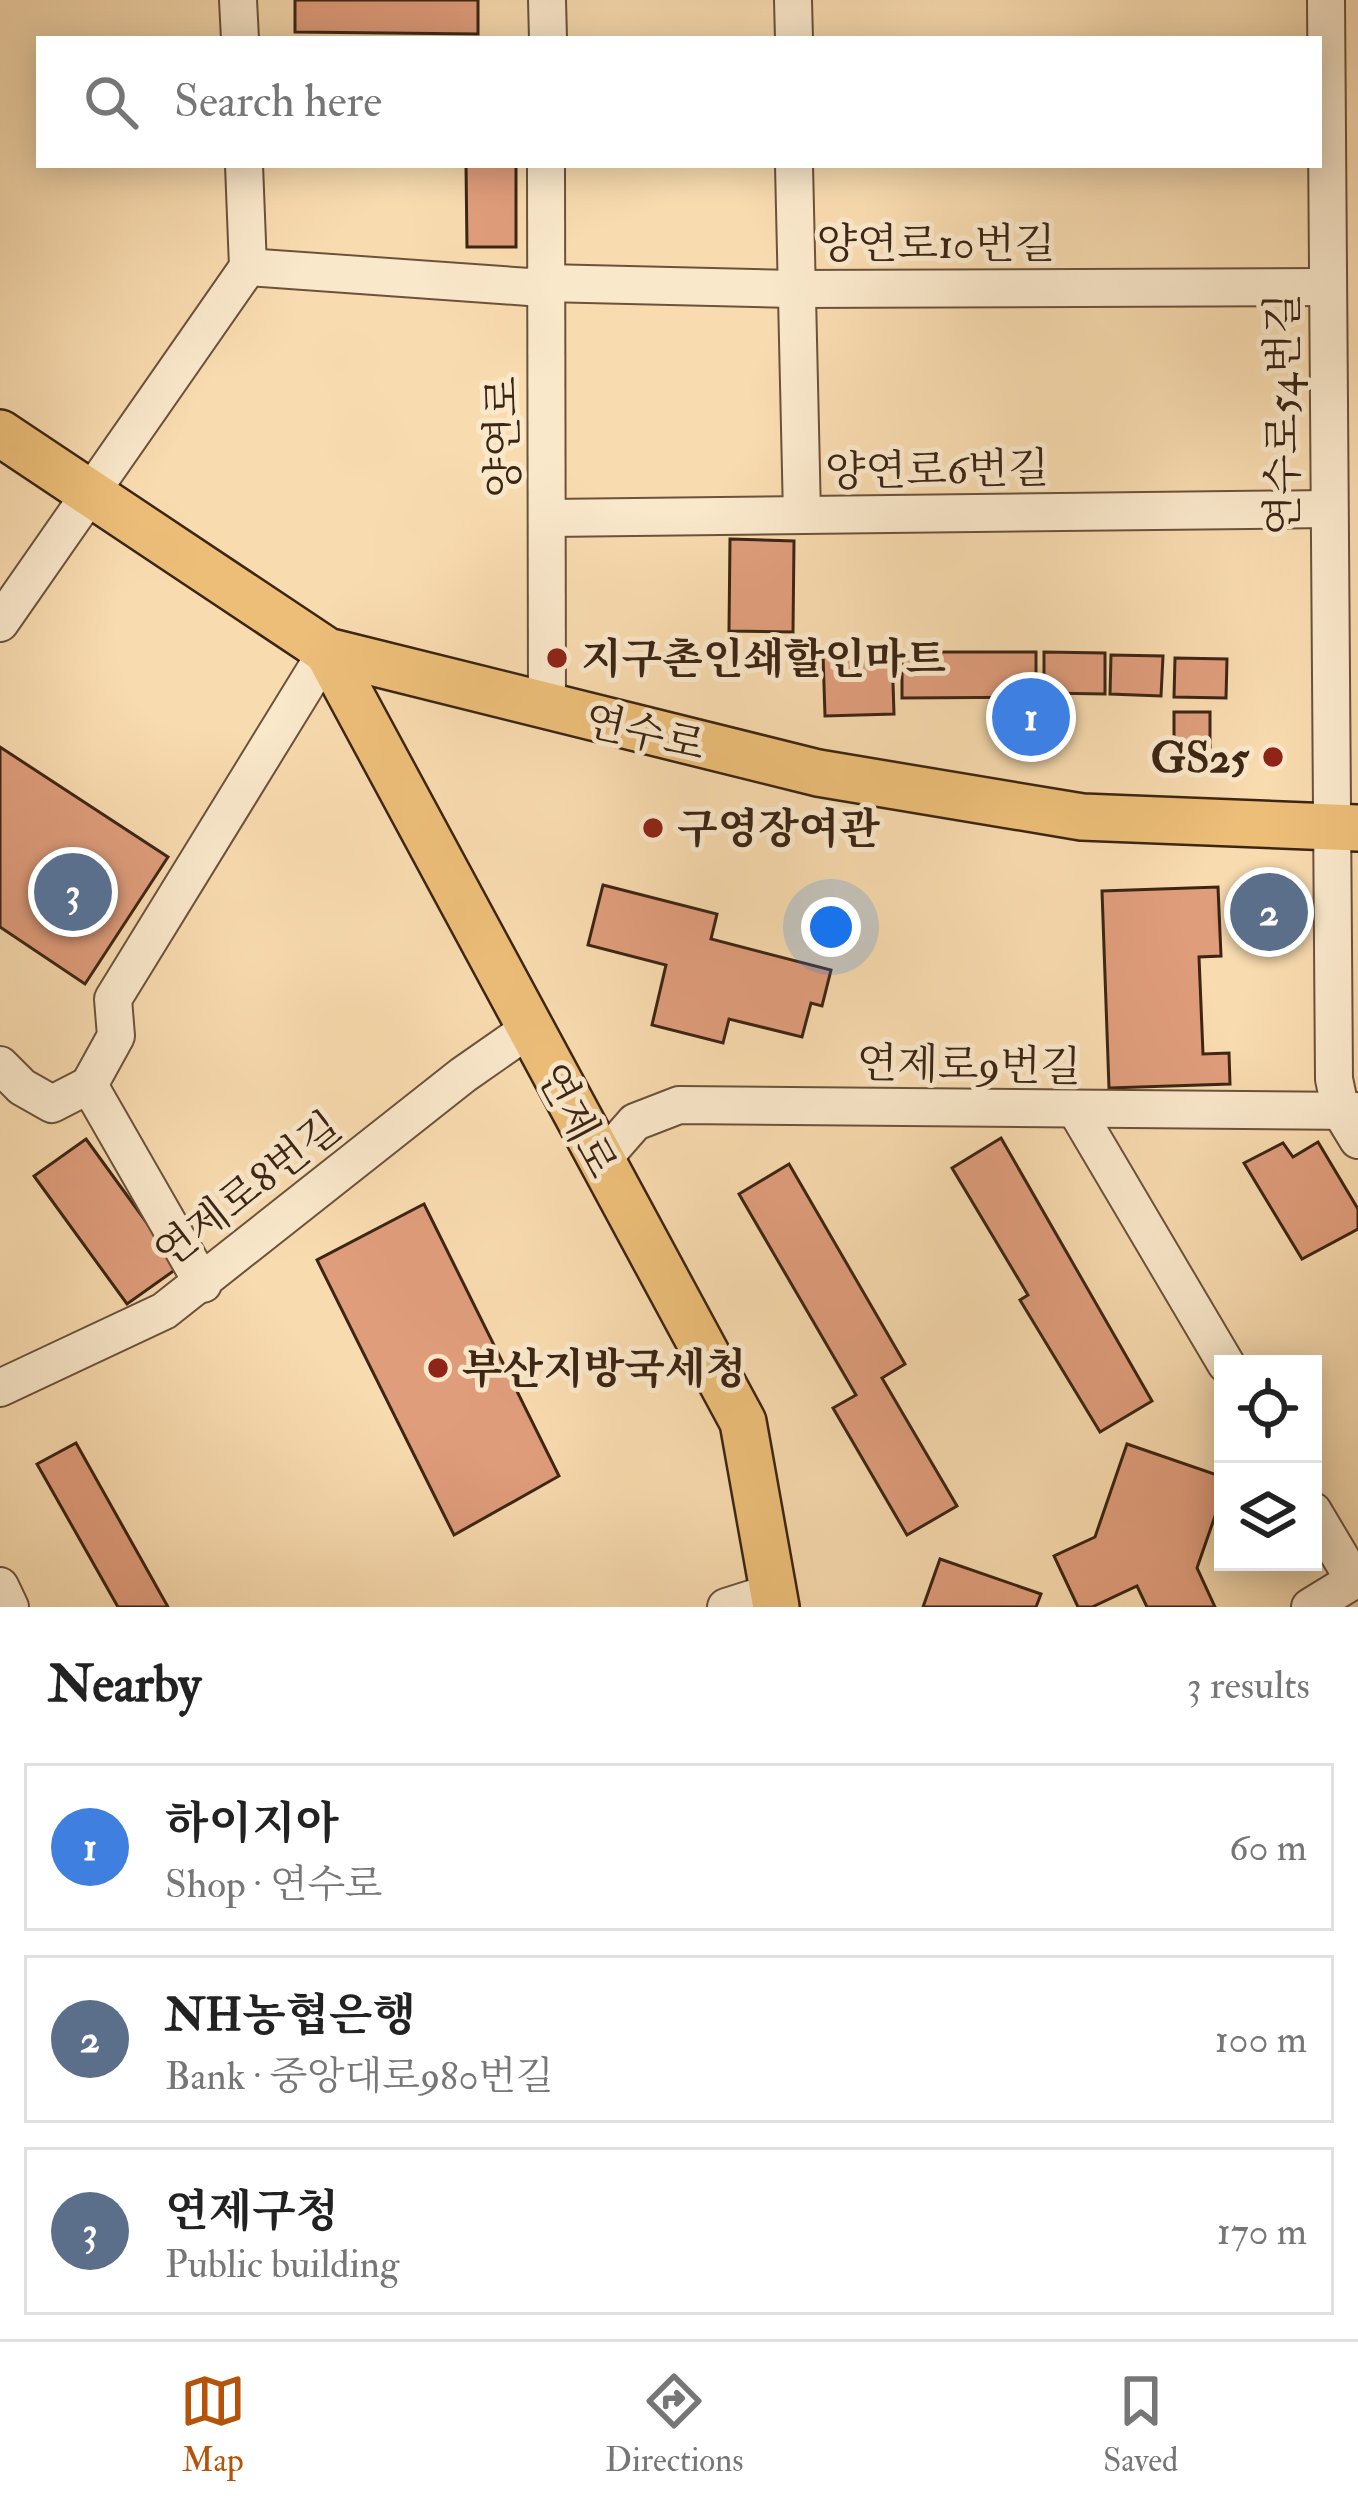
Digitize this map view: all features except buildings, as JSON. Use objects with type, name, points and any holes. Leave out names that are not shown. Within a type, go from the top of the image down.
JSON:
[{"type":"main road","name":"연수로","points":[[0,433],[327,651],[818,772],[1082,817],[1343,828]]},
{"type":"main road","name":"연제로","points":[[327,651],[743,1422],[775,1599]]},
{"type":"street","points":[[238,0],[240,36]]},
{"type":"street","points":[[548,0],[548,36]]},
{"type":"street","points":[[793,0],[794,36]]},
{"type":"street","name":"연수로54번길","points":[[1326,0],[1335,61],[1326,509],[1343,828],[1334,1079],[1352,1121]]},
{"type":"street","points":[[0,623],[248,267],[244,168]]},
{"type":"street","name":"양연로","points":[[547,168],[547,708]]},
{"type":"street","points":[[794,168],[793,289],[802,515]]},
{"type":"street","name":"양연로10번길","points":[[248,267],[529,287],[545,283],[793,289],[1327,287]]},
{"type":"street","name":"양연로6번길","points":[[548,518],[1326,509]]},
{"type":"street","points":[[0,1065],[22,1087],[52,1104],[89,1085],[116,1036],[113,999],[327,651]]},
{"type":"street","name":"연제로8번길","points":[[0,1388],[164,1312],[463,1075],[529,1029]]},
{"type":"street","points":[[89,1085],[203,1283]]},
{"type":"street","name":"연제로9번길","points":[[600,1162],[635,1122],[679,1105],[1076,1110],[1352,1121]]},
{"type":"street","points":[[1076,1110],[1221,1355]]},
{"type":"street","points":[[1310,1607],[1354,1580],[1322,1526]]},
{"type":"street","points":[[0,1586],[10,1607]]},
{"type":"street","points":[[726,1607],[775,1599]]},
{"type":"place","name":"지구촌인쇄할인마트","points":[[557,658]]},
{"type":"place","name":"하이지아","points":[[1031,717]]},
{"type":"place","name":"GS25","points":[[1273,757]]},
{"type":"place","name":"구영장여관","points":[[653,828]]},
{"type":"place","name":"연제구청","points":[[73,892]]},
{"type":"place","name":"NH농협은행","points":[[1269,912]]},
{"type":"place","name":"부산지방국세청","points":[[438,1368]]}]
